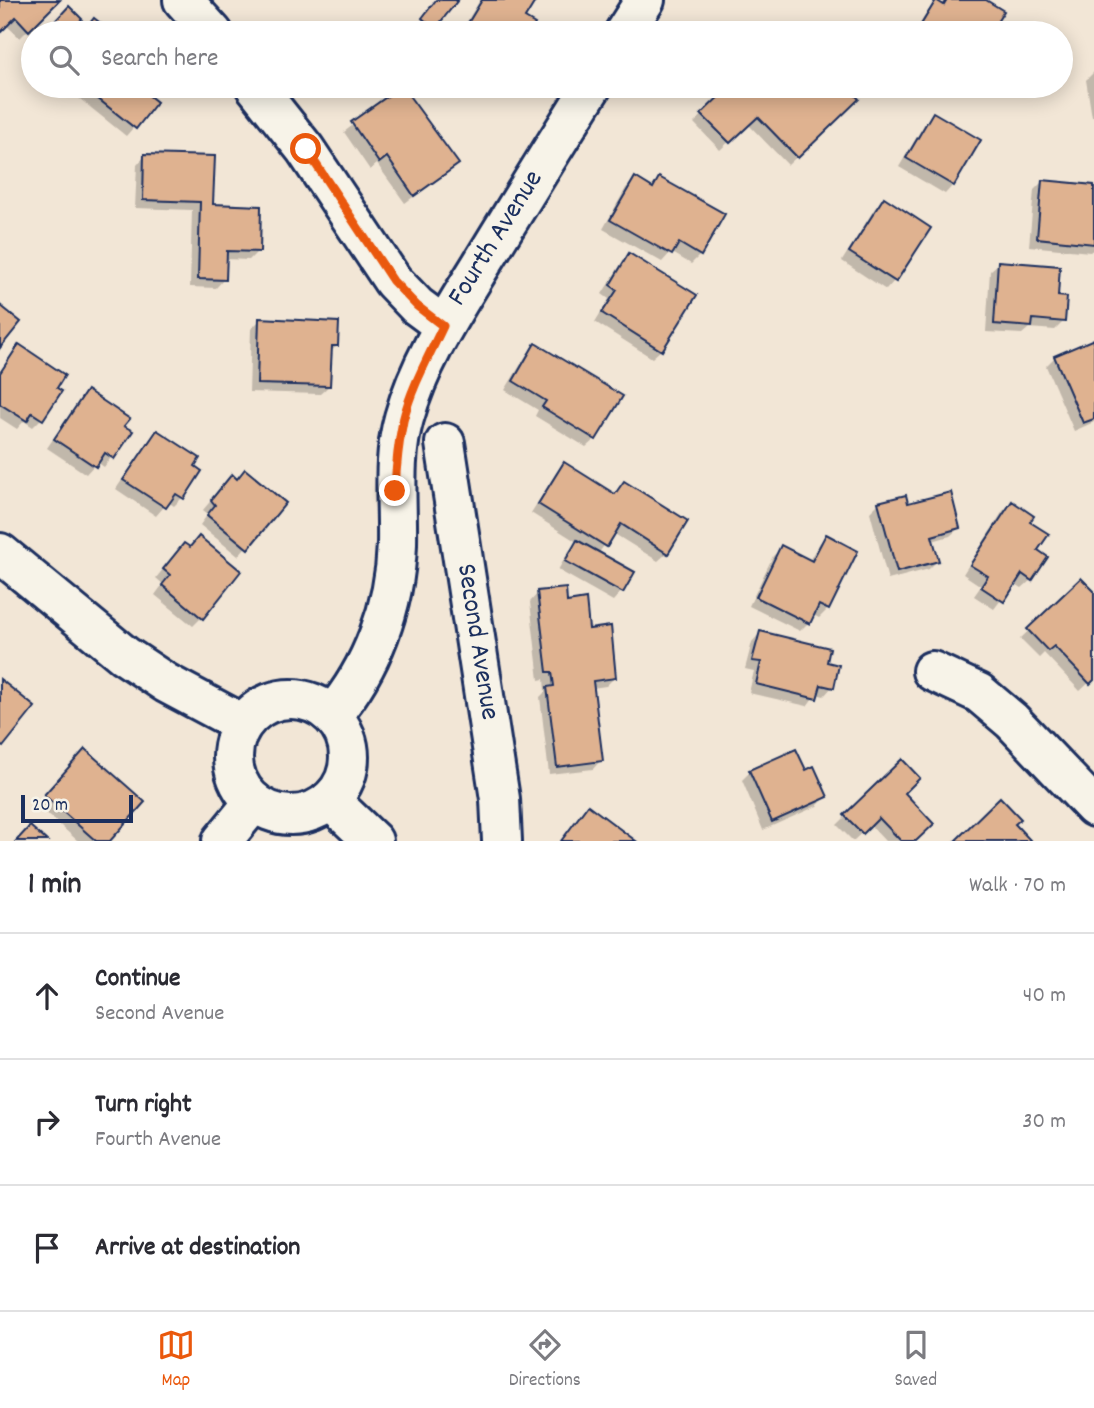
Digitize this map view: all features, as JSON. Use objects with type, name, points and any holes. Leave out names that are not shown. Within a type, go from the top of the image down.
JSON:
[{"type":"street","points":[[183,0],[202,21]]},
{"type":"street","points":[[632,21],[645,0]]},
{"type":"street","points":[[266,98],[306,149],[393,281],[417,306],[443,326]]},
{"type":"street","name":"Fourth Avenue","points":[[332,715],[348,696],[364,668],[384,620],[393,586],[396,558],[397,453],[404,418],[419,378],[443,326],[585,98]]},
{"type":"street","name":"Second Avenue","points":[[445,443],[500,799],[502,841]]},
{"type":"street","points":[[0,553],[124,655],[166,683],[243,724]]},
{"type":"street","points":[[932,671],[978,693],[1012,721],[1094,807]]},
{"type":"street","points":[[285,698],[302,699],[318,705],[332,715],[343,729],[349,746],[349,764],[344,781],[330,800],[307,813],[293,815],[273,812],[254,802],[235,774],[235,739],[243,724],[254,711],[269,702],[285,698]]},
{"type":"street","points":[[330,800],[373,841]]},
{"type":"street","points":[[222,841],[254,802]]},
{"type":"building","points":[[0,0],[60,0],[39,21],[21,22],[16,17],[0,33]]},
{"type":"building","points":[[436,0],[458,0],[441,21],[426,21],[422,18]]},
{"type":"building","points":[[482,0],[536,0],[525,18],[530,21],[469,21]]},
{"type":"building","points":[[936,0],[944,5],[947,0],[986,0],[1004,11],[998,21],[923,21]]},
{"type":"building","points":[[69,6],[82,19],[80,21],[55,21]]},
{"type":"building","points":[[97,98],[152,98],[157,102],[136,129]]},
{"type":"building","points":[[385,98],[411,98],[459,164],[414,196],[387,157],[379,163],[351,122]]},
{"type":"building","points":[[718,98],[859,99],[798,158],[758,117],[730,143],[701,114]]},
{"type":"building","points":[[933,112],[981,140],[954,186],[906,158]]},
{"type":"building","points":[[144,154],[215,156],[213,204],[261,206],[260,252],[227,251],[226,280],[198,279],[200,202],[143,200]]},
{"type":"building","points":[[635,177],[653,188],[659,177],[725,214],[701,256],[679,243],[672,255],[610,220]]},
{"type":"building","points":[[1042,180],[1094,185],[1094,244],[1037,238]]},
{"type":"building","points":[[884,197],[931,228],[896,282],[849,252]]},
{"type":"building","points":[[629,253],[697,295],[662,351],[602,313],[617,290],[610,285]]},
{"type":"building","points":[[998,261],[1060,266],[1058,296],[1067,297],[1065,322],[1033,319],[1032,327],[994,324]]},
{"type":"building","points":[[0,305],[21,322],[0,348]]},
{"type":"building","points":[[259,318],[339,322],[338,346],[332,346],[330,386],[257,384]]},
{"type":"building","points":[[1094,339],[1094,419],[1083,423],[1054,356]]},
{"type":"building","points":[[535,343],[623,396],[596,440],[542,407],[546,401],[513,381]]},
{"type":"building","points":[[19,344],[65,375],[57,388],[62,391],[43,420],[32,413],[27,421],[0,404],[0,373]]},
{"type":"building","points":[[87,390],[130,419],[124,426],[133,431],[114,459],[105,453],[96,467],[54,439]]},
{"type":"building","points":[[157,430],[200,458],[195,466],[202,471],[184,499],[176,494],[166,508],[123,480]]},
{"type":"building","points":[[564,462],[615,494],[624,481],[688,521],[668,554],[621,524],[607,547],[538,504]]},
{"type":"building","points":[[245,469],[286,503],[248,549],[207,515],[215,505],[211,500],[232,474],[237,479]]},
{"type":"building","points":[[951,492],[960,528],[932,536],[939,561],[897,572],[878,502],[906,495],[908,503]]},
{"type":"building","points":[[1012,501],[1034,516],[1030,522],[1049,534],[1038,550],[1048,557],[1032,581],[1022,574],[1004,602],[981,587],[988,576],[970,565]]},
{"type":"building","points":[[826,534],[858,551],[829,610],[819,605],[810,624],[756,597],[781,545],[812,561]]},
{"type":"building","points":[[199,536],[241,571],[203,619],[162,585],[170,575],[163,569],[184,543],[190,547]]},
{"type":"building","points":[[577,540],[635,572],[623,593],[565,561]]},
{"type":"building","points":[[1081,578],[1094,591],[1094,680],[1090,684],[1054,646],[1048,651],[1027,629]]},
{"type":"building","points":[[566,588],[567,602],[586,599],[589,629],[611,626],[616,678],[593,681],[603,761],[557,767],[547,687],[554,686],[552,672],[547,672],[537,591]]},
{"type":"building","points":[[760,631],[830,648],[827,662],[839,665],[834,688],[821,685],[817,699],[756,684],[761,662],[752,661]]},
{"type":"building","points":[[0,679],[35,707],[3,747],[0,745]]},
{"type":"building","points":[[85,749],[145,802],[110,841],[96,841],[44,795]]},
{"type":"building","points":[[796,749],[806,770],[814,766],[828,797],[772,822],[749,770]]},
{"type":"building","points":[[902,759],[920,778],[905,793],[934,824],[916,841],[901,841],[879,818],[863,834],[844,815]]},
{"type":"building","points":[[1000,797],[1021,819],[1015,824],[1031,841],[955,841]]},
{"type":"building","points":[[588,805],[636,841],[561,841]]},
{"type":"building","points":[[30,826],[47,841],[16,841]]},
{"type":"route","points":[[306,149],[393,281],[417,306],[443,326],[404,418],[397,453],[395,491]]}]
